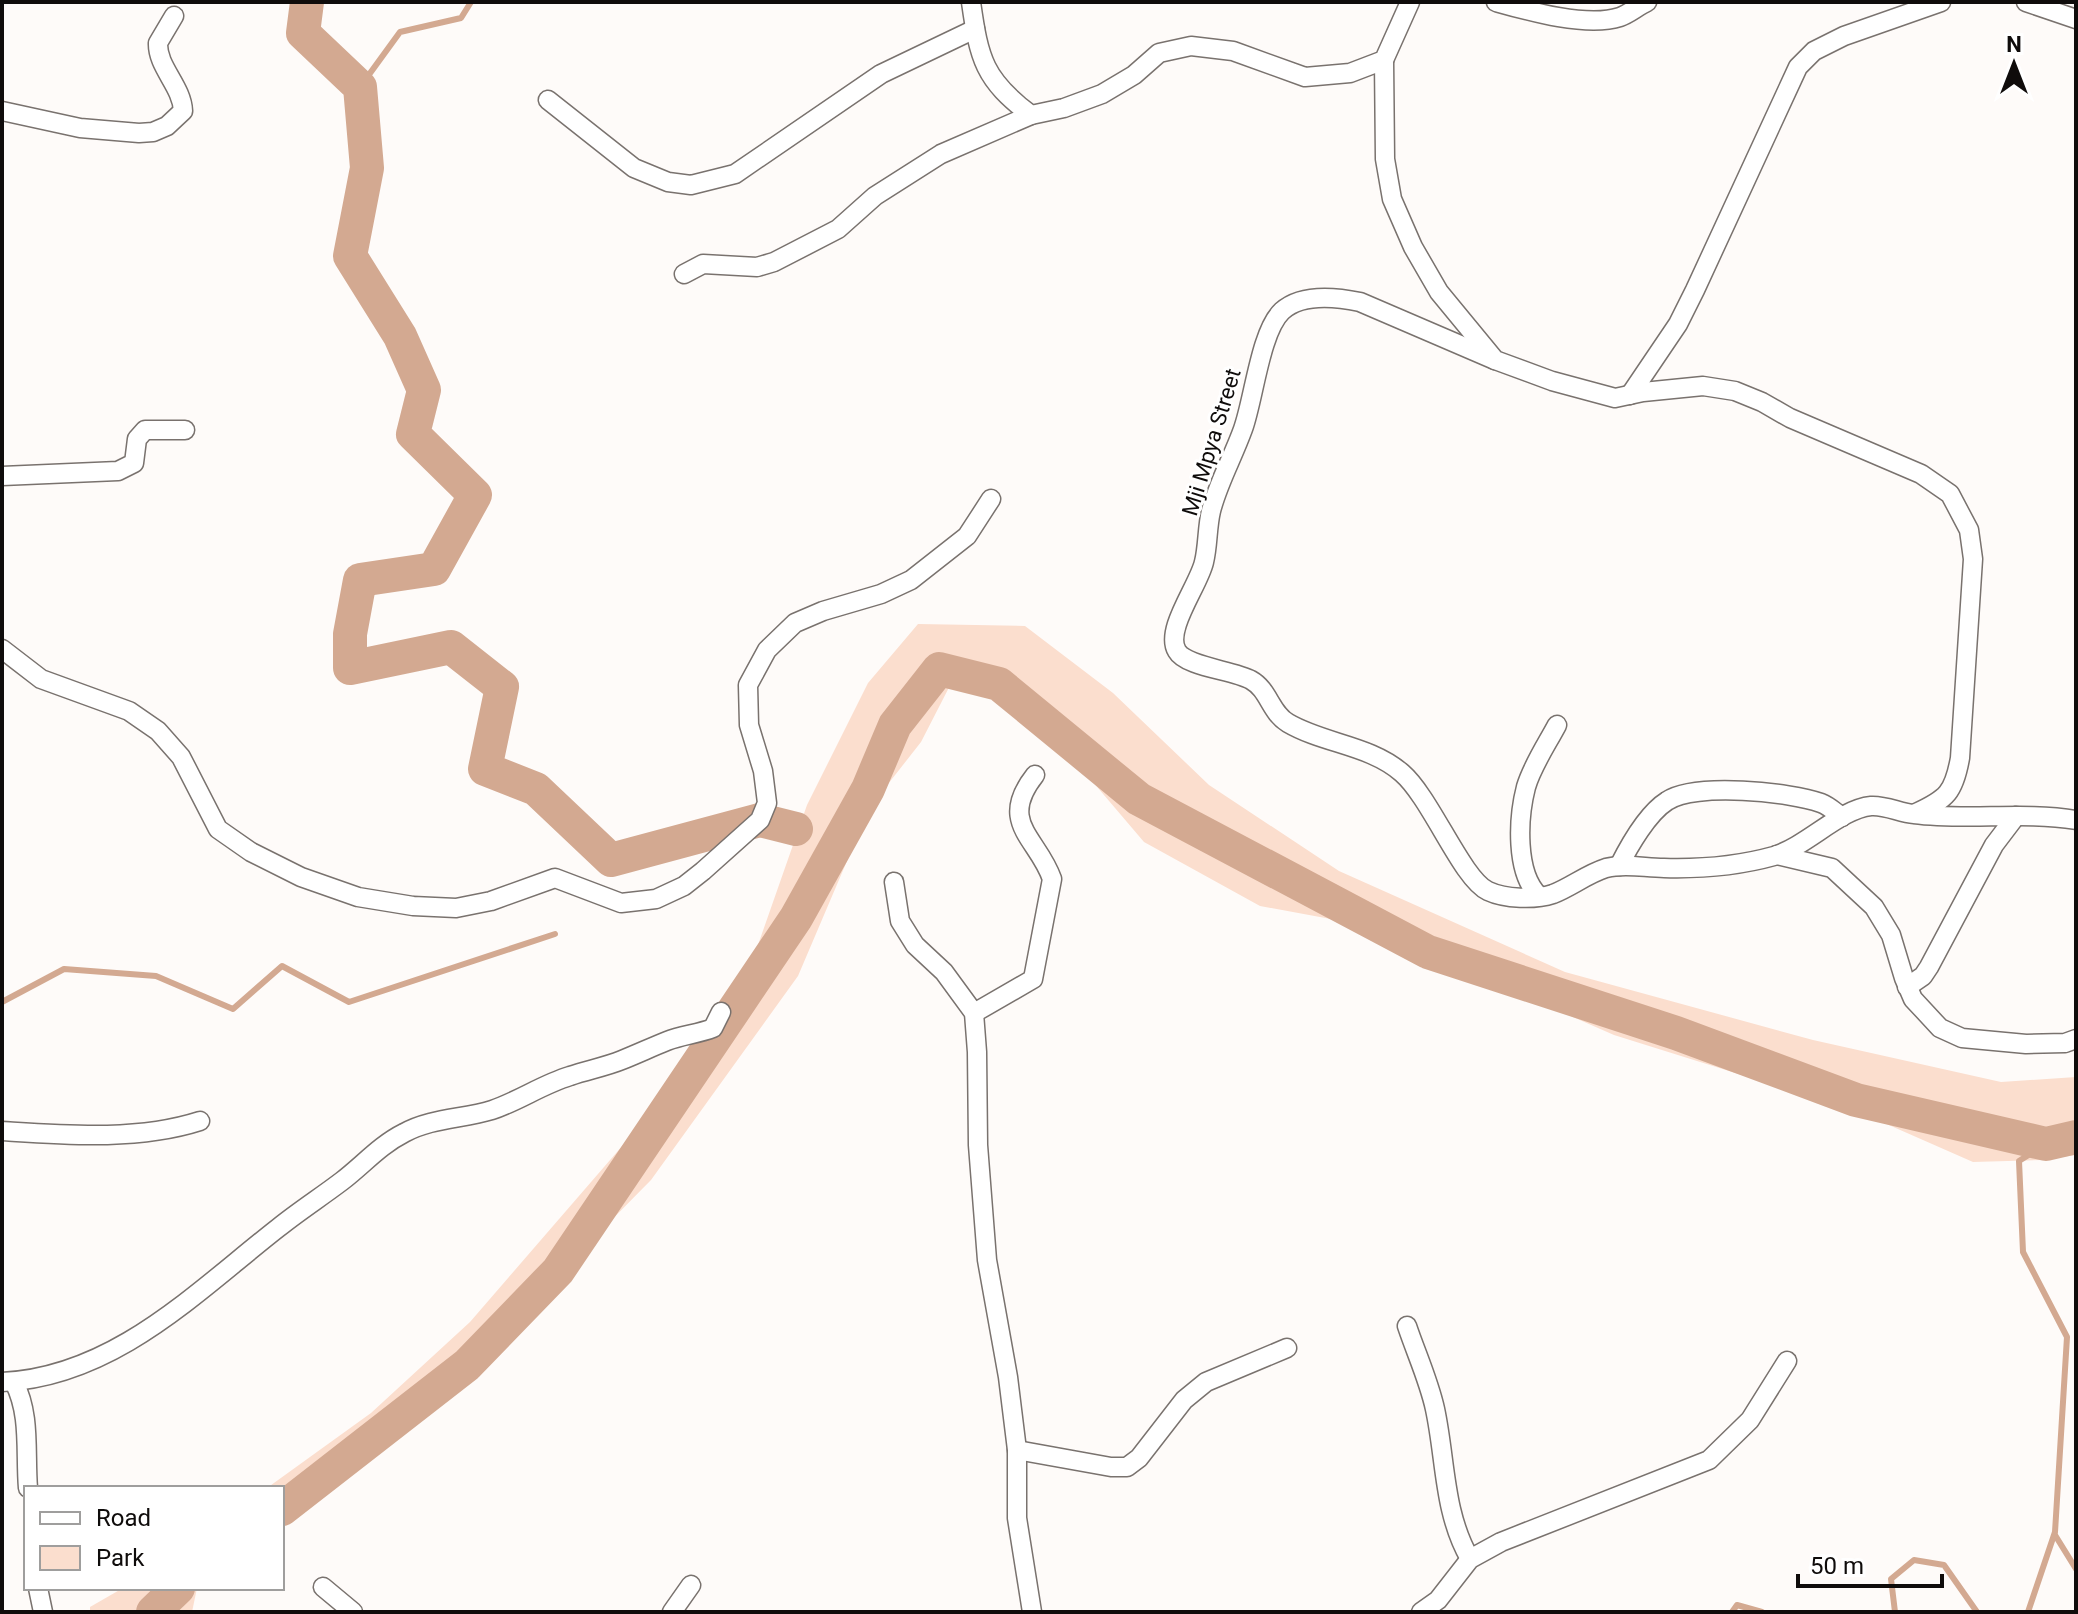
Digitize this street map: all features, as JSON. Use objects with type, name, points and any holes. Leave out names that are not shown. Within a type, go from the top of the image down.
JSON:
[{"type":"street","points":[[971,2],[975,29],[991,78],[1006,96],[1031,115]]},
{"type":"street","points":[[1410,2],[1384,60],[1385,159],[1392,199],[1413,247],[1439,292],[1495,360],[1552,381],[1615,398],[1703,386],[1735,391],[1921,474],[1950,494],[1969,530],[1973,559],[1960,758],[1948,795],[1914,814]]},
{"type":"street","points":[[1496,2],[1546,14],[1599,21],[1621,17],[1647,2]]},
{"type":"street","points":[[1630,395],[1678,324],[1798,67],[1814,51],[1844,36],[1941,2]]},
{"type":"street","points":[[2026,2],[2076,19]]},
{"type":"street","points":[[2,111],[107,131],[153,132],[167,126],[183,111],[182,102],[161,59],[158,43],[174,16]]},
{"type":"street","points":[[548,100],[634,168],[668,182],[691,185],[735,174],[881,74],[975,29]]},
{"type":"street","points":[[684,274],[703,264],[757,267],[774,262],[838,229],[875,196],[941,154],[1031,115],[1064,108],[1102,94],[1134,75],[1159,53],[1191,46],[1233,51],[1305,77],[1350,73],[1384,60]]},
{"type":"street","name":"Mji Mpya Street","points":[[1495,360],[1360,302],[1319,298],[1284,309],[1268,338],[1243,429],[1210,513],[1204,564],[1177,623],[1174,642],[1177,653],[1188,661],[1238,674],[1255,682],[1266,692],[1274,712],[1288,723],[1371,754],[1401,772],[1432,811],[1466,869],[1483,890],[1501,896],[1552,894],[1603,869],[1619,866],[1688,869],[1723,866],[1777,855],[1799,845],[1842,817],[1869,806],[1914,814],[2076,820]]},
{"type":"street","points":[[2,476],[118,471],[134,463],[137,439],[145,430],[185,430]]},
{"type":"street","points":[[2,649],[41,679],[129,711],[158,731],[181,757],[218,829],[251,852],[301,877],[358,897],[413,906],[456,908],[491,901],[555,878],[621,903],[656,899],[684,886],[760,820],[767,803],[763,771],[749,725],[748,685],[767,650],[795,623],[823,611],[881,594],[911,580],[967,536],[991,499]]},
{"type":"street","points":[[1539,896],[1530,888],[1522,864],[1526,786],[1557,725]]},
{"type":"street","points":[[974,1013],[1033,979],[1052,879],[1047,865],[1027,839],[1022,827],[1022,793],[1035,775]]},
{"type":"street","points":[[1619,866],[1639,832],[1665,801],[1695,792],[1789,795],[1825,804],[1842,817]]},
{"type":"street","points":[[1907,987],[1923,976],[1929,967],[1994,845],[2016,816]]},
{"type":"street","points":[[1777,855],[1832,868],[1852,885],[1884,920],[1913,999],[1940,1028],[1962,1038],[2026,1044],[2065,1043],[2076,1039]]},
{"type":"street","points":[[894,882],[900,921],[915,945],[944,972],[974,1013],[978,1145],[987,1260],[1008,1377],[1017,1450],[1017,1518],[1032,1612]]},
{"type":"street","points":[[8,1382],[63,1370],[147,1331],[208,1287],[278,1228],[406,1131],[430,1122],[492,1109],[570,1076],[621,1061],[667,1040],[701,1033],[713,1028],[721,1012]]},
{"type":"street","points":[[2,1131],[94,1134],[156,1131],[200,1121]]},
{"type":"street","points":[[1407,1326],[1434,1406],[1452,1518],[1458,1539],[1470,1559]]},
{"type":"street","points":[[1017,1450],[1111,1467],[1127,1467],[1139,1458],[1184,1400],[1206,1382],[1287,1348]]},
{"type":"street","points":[[1421,1612],[1438,1600],[1470,1559],[1501,1542],[1709,1460],[1750,1420],[1787,1361]]},
{"type":"street","points":[[8,1382],[22,1397],[26,1417],[28,1486]]},
{"type":"street","points":[[672,1612],[691,1585]]},
{"type":"street","points":[[323,1587],[353,1612]]},
{"type":"street","points":[[38,1590],[43,1612]]},
{"type":"green space","points":[[918,624],[1025,626],[1113,693],[1209,785],[1339,871],[1565,972],[1813,1040],[2001,1082],[2076,1077],[2076,1155],[2042,1160],[1973,1162],[1857,1111],[1614,1035],[1363,925],[1260,906],[1144,842],[1052,734],[1015,697],[960,666],[921,742],[870,807],[798,976],[651,1180],[507,1326],[400,1419],[284,1503],[284,1486],[270,1486],[371,1413],[470,1322],[732,1019],[807,805],[868,683]]},
{"type":"green space","points":[[120,1590],[197,1590],[192,1612],[90,1612],[90,1607]]},
{"type":"waterway","points":[[307,2],[303,33],[360,87],[367,168],[350,256],[400,336],[424,390],[413,434],[475,495],[434,569],[360,580],[350,634],[350,668],[451,647],[502,687],[485,769],[536,789],[611,860],[760,820],[796,829]]},
{"type":"waterway","points":[[360,87],[400,32],[461,18],[471,2]]},
{"type":"waterway","points":[[284,1507],[467,1365],[558,1271],[796,918],[868,789],[895,725],[939,669],[999,684],[1139,799],[1428,952],[1676,1033],[1856,1100],[2046,1144],[2076,1137]]},
{"type":"waterway","points":[[2,1002],[64,969],[156,976],[233,1009],[282,966],[349,1002],[555,934]]},
{"type":"waterway","points":[[2028,1612],[2055,1532],[2067,1337],[2023,1252],[2019,1161],[2046,1144]]},
{"type":"waterway","points":[[2055,1535],[2076,1569]]},
{"type":"waterway","points":[[1895,1612],[1891,1579],[1914,1560],[1944,1565],[1977,1612]]},
{"type":"waterway","points":[[153,1612],[176,1590]]},
{"type":"waterway","points":[[1732,1612],[1737,1605],[1762,1612]]}]
